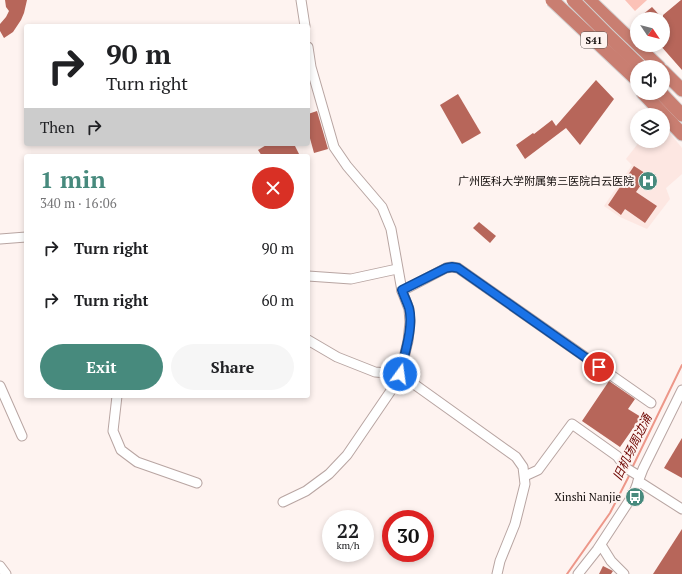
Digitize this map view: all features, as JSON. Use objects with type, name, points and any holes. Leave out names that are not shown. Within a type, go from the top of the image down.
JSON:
[{"type":"highway","name":"S41","points":[[552,0],[630,73]]},
{"type":"highway","points":[[558,0],[630,78]]},
{"type":"highway","name":"S41","points":[[573,0],[634,60]]},
{"type":"highway","points":[[573,0],[630,61]]},
{"type":"highway","points":[[589,0],[652,60]]},
{"type":"highway","points":[[670,78],[682,90]]},
{"type":"highway","points":[[670,96],[680,110]]},
{"type":"highway","points":[[650,100],[682,134]]},
{"type":"highway","points":[[657,100],[682,124]]},
{"type":"highway","points":[[669,100],[680,110]]},
{"type":"street","points":[[301,0],[305,24]]},
{"type":"street","points":[[283,502],[306,491],[329,474],[347,455],[366,425],[390,392],[400,374],[408,341],[410,322],[409,309],[402,290],[397,268],[391,229],[382,207],[347,166],[334,147],[310,60]]},
{"type":"street","points":[[0,239],[24,237]]},
{"type":"street","points":[[310,276],[351,279],[397,268]]},
{"type":"street","points":[[402,290],[446,268],[458,268],[651,402]]},
{"type":"street","points":[[310,341],[337,357],[375,372],[400,374],[516,457],[523,467],[525,484],[515,524],[500,561],[497,574]]},
{"type":"street","points":[[0,386],[22,436]]},
{"type":"street","points":[[578,574],[601,545],[629,503],[638,477],[682,390]]},
{"type":"street","points":[[117,398],[113,431],[121,450],[137,462],[197,483]]},
{"type":"street","points":[[525,476],[538,470],[572,424],[617,456],[626,468],[682,509]]},
{"type":"street","points":[[601,545],[611,561],[624,574]]},
{"type":"street","points":[[0,566],[6,574]]},
{"type":"shaded area","points":[[625,0],[647,0],[635,11]]},
{"type":"shaded area","name":"广州医科大学附属第三医院白云医院","points":[[670,133],[682,148],[682,174],[666,188],[670,199],[647,229],[620,217],[604,206],[632,165],[626,159],[635,148],[670,148]]},
{"type":"building","points":[[5,0],[27,0],[21,20],[13,32],[4,38],[0,31],[0,24],[9,11],[6,7]]},
{"type":"building","points":[[682,0],[682,70],[666,52],[670,52],[670,12],[667,12]]},
{"type":"building","points":[[652,7],[657,12],[646,12]]},
{"type":"building","points":[[596,80],[614,99],[580,145],[566,128],[525,159],[516,145],[533,133],[534,134],[552,120],[556,126]]},
{"type":"building","points":[[458,94],[481,133],[462,144],[440,105]]},
{"type":"building","points":[[317,111],[328,149],[314,153],[310,138],[310,113]]},
{"type":"building","points":[[265,146],[295,146],[299,154],[261,154],[258,150]]},
{"type":"building","points":[[634,166],[648,175],[636,192],[657,206],[645,223],[625,209],[621,215],[608,205]]},
{"type":"building","points":[[479,222],[496,236],[490,243],[473,228]]},
{"type":"building","points":[[609,381],[635,399],[628,409],[641,417],[620,447],[582,421]]},
{"type":"building","points":[[682,438],[682,478],[664,468]]},
{"type":"building","points":[[682,529],[682,574],[653,574]]},
{"type":"building","points":[[603,566],[613,571],[611,574],[599,574]]},
{"type":"waterway","name":"旧机场周边涌","points":[[632,468],[682,365]]},
{"type":"waterway","name":"旧机场周边涌","points":[[567,574],[610,513],[630,474]]},
{"type":"place","name":"广州医科大学附属第三医院白云医院","points":[[648,181]]},
{"type":"place","name":"Xinshi Nanjie","points":[[635,497]]},
{"type":"route","points":[[400,374],[408,341],[410,322],[409,309],[402,290],[446,268],[452,267],[458,268],[599,367]]}]
